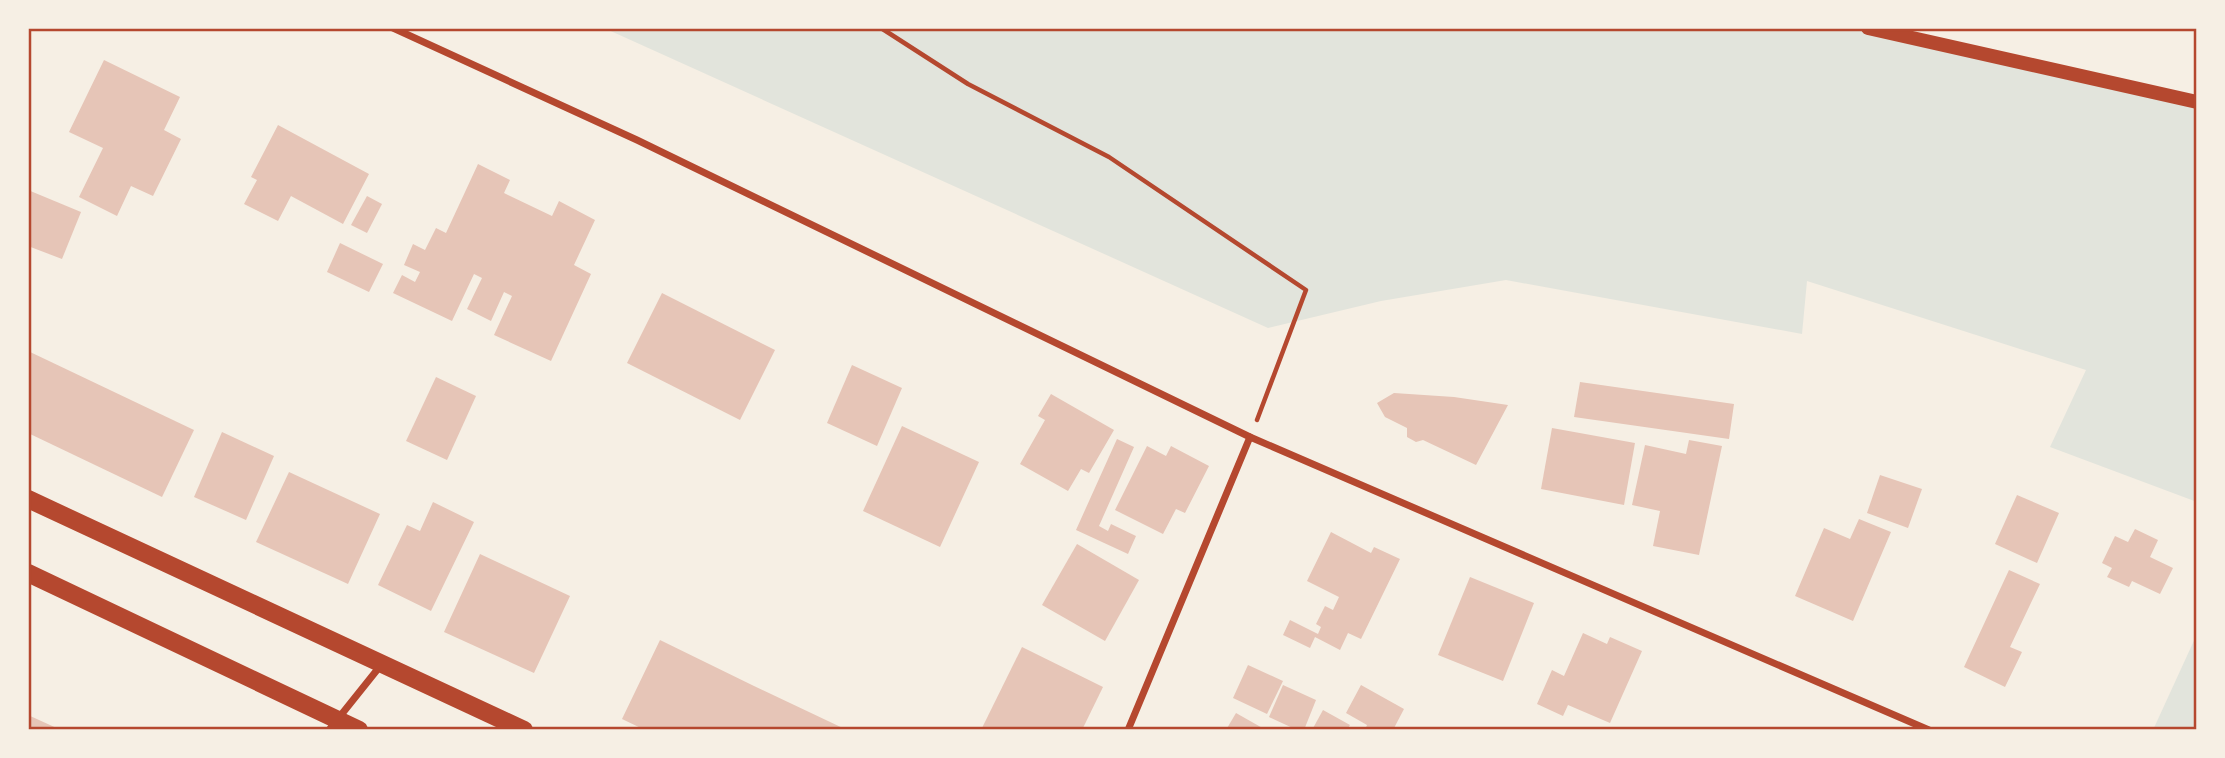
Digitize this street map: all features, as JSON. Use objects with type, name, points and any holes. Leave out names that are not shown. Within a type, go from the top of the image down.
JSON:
[{"type":"main road","points":[[1868,28],[2197,102]]},
{"type":"main road","points":[[28,499],[524,730]]},
{"type":"main road","points":[[28,573],[333,725],[359,730]]},
{"type":"street","points":[[393,28],[650,146],[1250,437],[1929,730]]},
{"type":"street","points":[[1128,730],[1250,437]]},
{"type":"street","points":[[333,725],[382,663]]},
{"type":"path","points":[[881,28],[968,84],[1109,157],[1306,290],[1250,437]]},
{"type":"shaded area","points":[[604,28],[1850,28],[2197,108],[2197,502],[2050,447],[2086,370],[1807,281],[1802,334],[1506,280],[1381,301],[1268,328]]},
{"type":"shaded area","points":[[2197,634],[2197,730],[2153,730]]},
{"type":"building","points":[[104,60],[180,97],[164,130],[181,139],[153,196],[131,186],[117,216],[79,197],[103,148],[69,132]]},
{"type":"building","points":[[278,125],[369,174],[343,224],[291,196],[278,221],[244,204],[257,180],[251,177]]},
{"type":"building","points":[[478,164],[510,180],[504,193],[552,216],[559,201],[595,220],[574,265],[591,274],[551,361],[494,335],[512,296],[504,292],[491,321],[467,309],[482,278],[474,274],[452,321],[393,293],[402,275],[415,282],[420,272],[404,265],[413,244],[425,250],[436,228],[446,233]]},
{"type":"building","points":[[28,190],[81,212],[62,259],[28,246]]},
{"type":"building","points":[[367,196],[382,204],[367,233],[351,225]]},
{"type":"building","points":[[340,243],[383,264],[369,292],[327,272]]},
{"type":"building","points":[[662,293],[775,350],[740,420],[627,363]]},
{"type":"building","points":[[28,351],[194,430],[162,497],[28,433]]},
{"type":"building","points":[[852,365],[902,388],[877,446],[827,423]]},
{"type":"building","points":[[436,377],[476,396],[447,460],[406,441]]},
{"type":"building","points":[[1580,382],[1734,404],[1729,439],[1574,417]]},
{"type":"building","points":[[1394,393],[1454,397],[1508,405],[1476,465],[1423,440],[1416,442],[1407,437],[1407,428],[1385,417],[1377,403]]},
{"type":"building","points":[[1051,394],[1114,430],[1089,473],[1081,469],[1068,491],[1020,464],[1045,420],[1038,416]]},
{"type":"building","points":[[902,426],[979,462],[940,547],[863,511]]},
{"type":"building","points":[[1552,428],[1635,443],[1624,505],[1541,489]]},
{"type":"building","points":[[222,432],[274,456],[246,520],[194,497]]},
{"type":"building","points":[[1117,439],[1134,447],[1099,526],[1108,531],[1111,524],[1136,536],[1128,554],[1076,530]]},
{"type":"building","points":[[1689,440],[1722,446],[1699,555],[1653,546],[1660,511],[1632,505],[1645,445],[1686,454]]},
{"type":"building","points":[[1147,446],[1166,456],[1171,446],[1209,466],[1185,513],[1176,509],[1163,534],[1115,510]]},
{"type":"building","points":[[289,472],[380,514],[348,584],[256,542]]},
{"type":"building","points":[[1880,475],[1922,489],[1908,528],[1867,513]]},
{"type":"building","points":[[2017,495],[2059,513],[2037,563],[1995,544]]},
{"type":"building","points":[[433,502],[474,522],[431,611],[378,585],[407,525],[420,531]]},
{"type":"building","points":[[1859,519],[1891,532],[1853,621],[1795,596],[1824,528],[1850,539]]},
{"type":"building","points":[[2135,529],[2158,540],[2150,557],[2173,568],[2160,594],[2132,581],[2129,587],[2107,577],[2112,568],[2102,563],[2115,536],[2128,542]]},
{"type":"building","points":[[1331,532],[1371,553],[1374,547],[1400,559],[1361,639],[1348,633],[1340,650],[1315,637],[1310,648],[1283,635],[1290,620],[1318,634],[1321,627],[1316,624],[1325,606],[1333,610],[1339,597],[1307,581]]},
{"type":"building","points":[[1077,544],[1139,580],[1105,641],[1042,605]]},
{"type":"building","points":[[480,554],[570,596],[534,673],[444,632]]},
{"type":"building","points":[[2009,570],[2040,584],[2010,647],[2022,652],[2005,687],[1964,667]]},
{"type":"building","points":[[1470,577],[1534,603],[1503,681],[1438,655]]},
{"type":"building","points":[[1583,633],[1607,644],[1610,637],[1642,651],[1610,723],[1568,705],[1563,716],[1537,704],[1552,670],[1564,676]]},
{"type":"building","points":[[660,640],[847,730],[645,730],[622,719]]},
{"type":"building","points":[[1022,647],[1103,687],[1082,730],[981,730]]},
{"type":"building","points":[[1248,665],[1283,681],[1267,714],[1233,698]]},
{"type":"building","points":[[1283,685],[1316,700],[1304,730],[1297,730],[1269,717]]},
{"type":"building","points":[[1361,685],[1404,709],[1393,730],[1365,730],[1367,725],[1346,713]]},
{"type":"building","points":[[1323,710],[1350,725],[1347,730],[1312,730]]},
{"type":"building","points":[[1236,713],[1266,730],[1226,730]]},
{"type":"building","points":[[28,715],[61,730],[28,730]]}]
